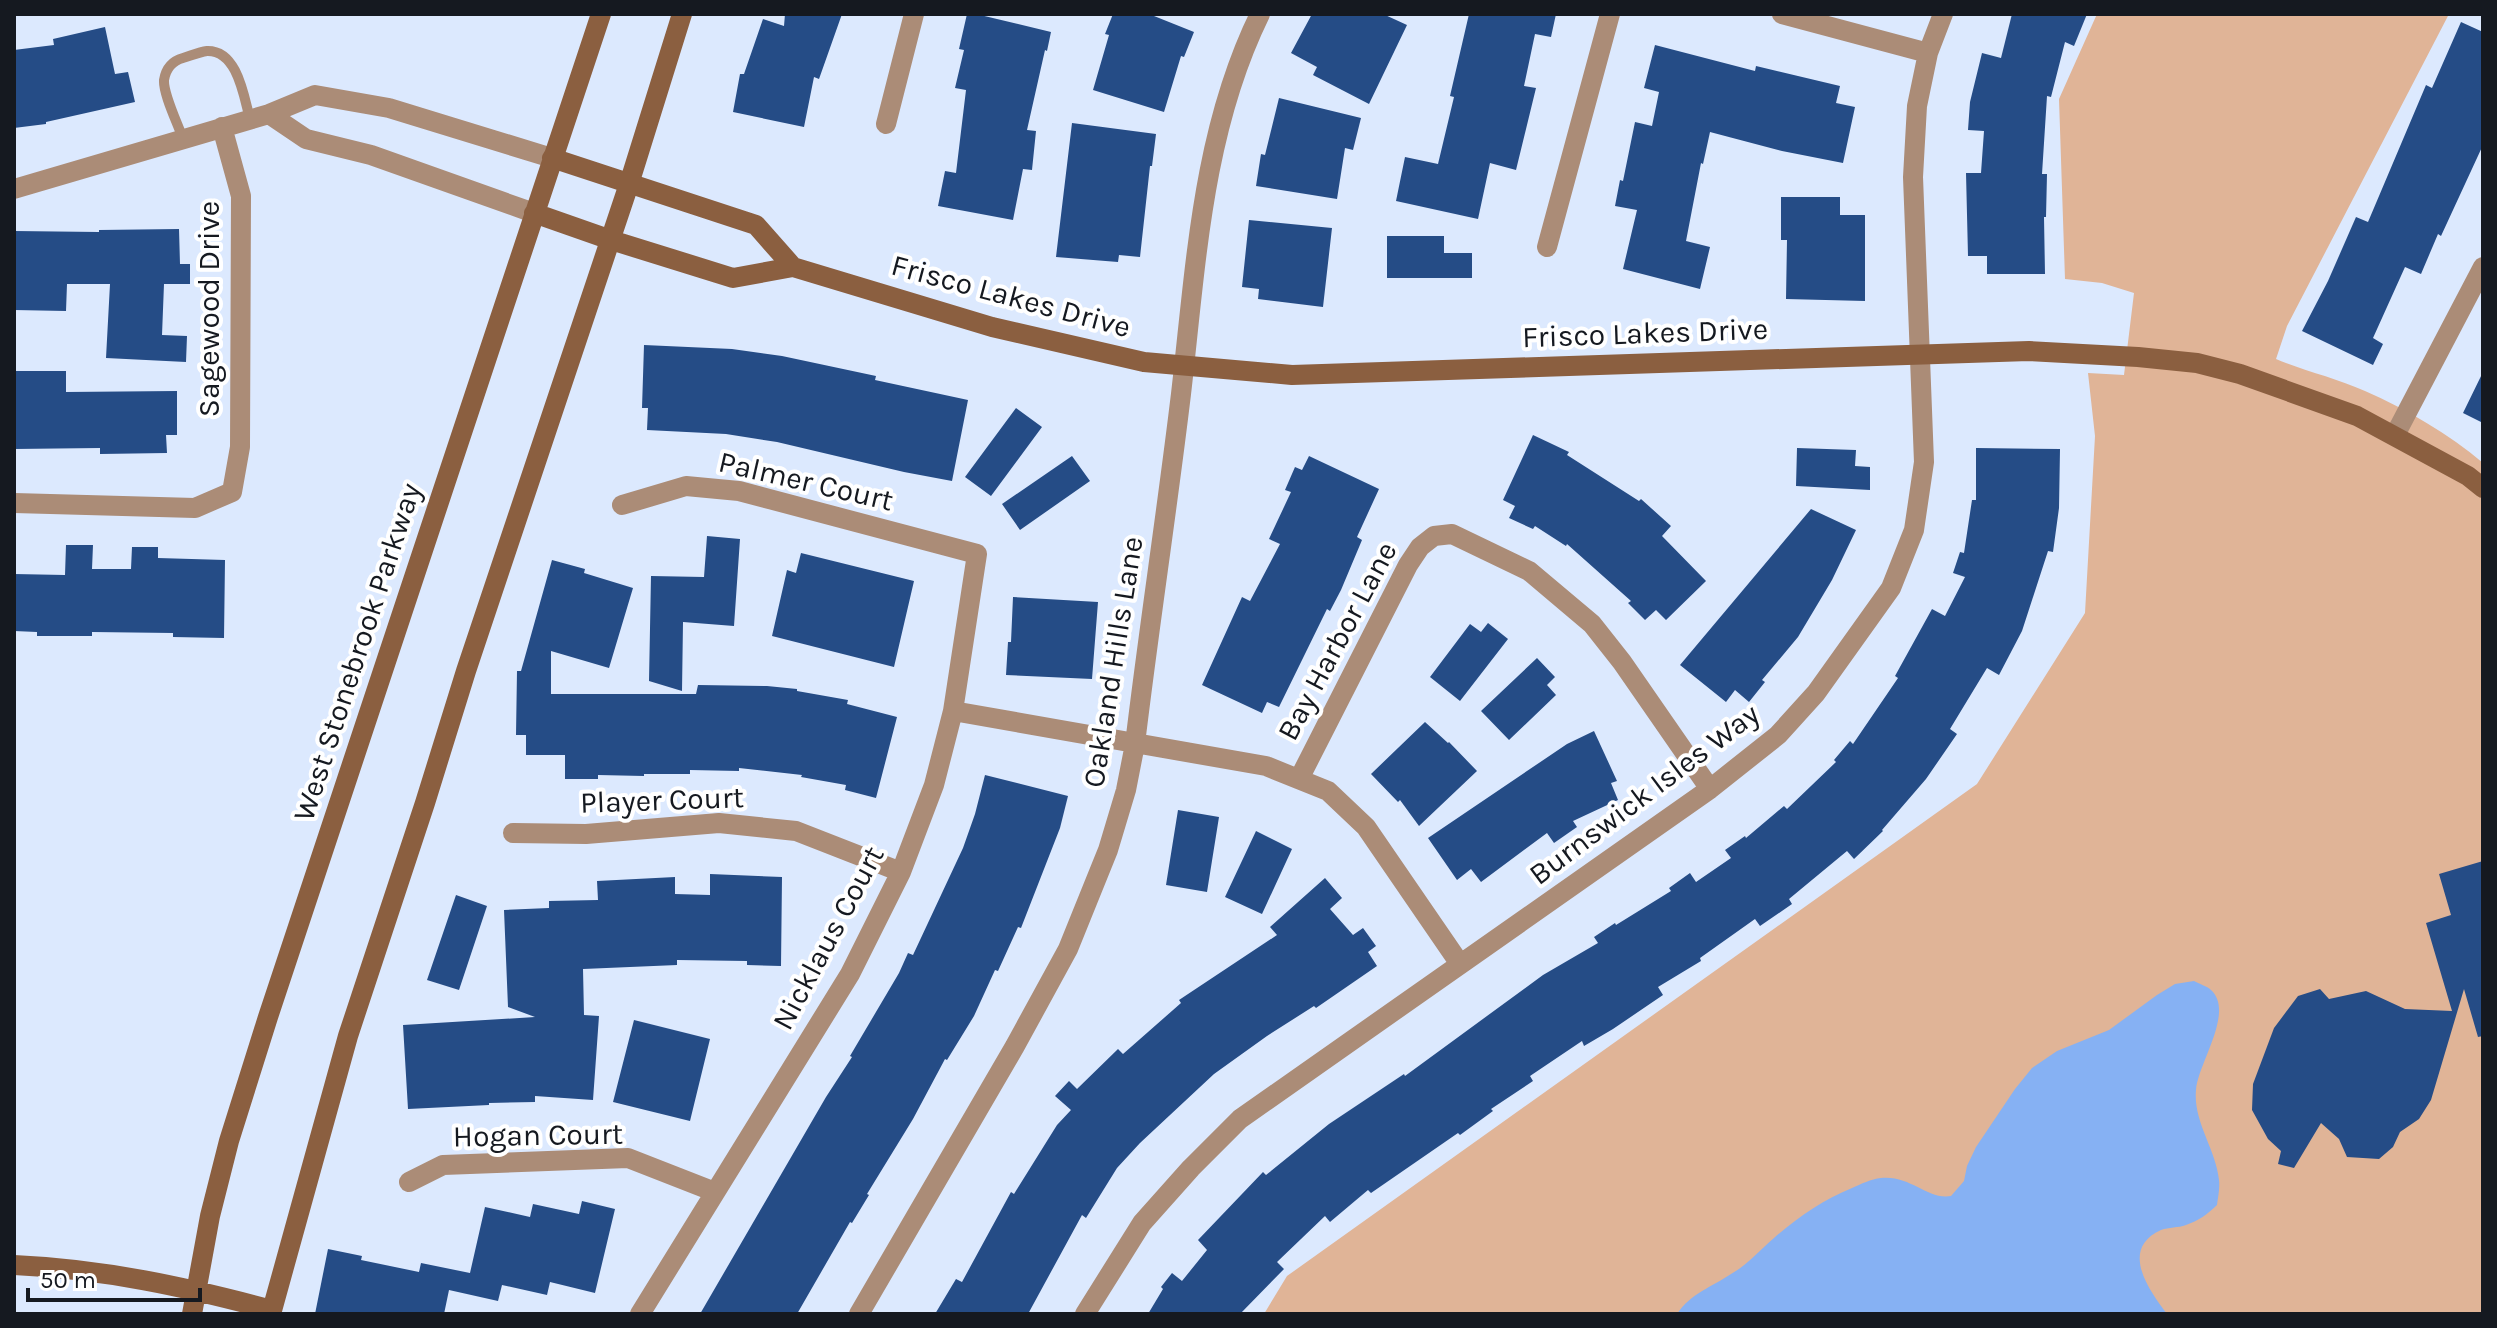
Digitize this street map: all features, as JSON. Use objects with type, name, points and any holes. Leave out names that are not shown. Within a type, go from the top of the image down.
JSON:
[{"type":"street","name":"West Stonebrook Parkway","points":[[192,1314],[213,1201],[264,1030],[601,14]]},
{"type":"street","points":[[14,1265],[139,1278],[197,1290],[272,1312],[348,1036],[466,671],[611,240],[682,14]]},
{"type":"street","points":[[886,124],[914,14]]},
{"type":"street","name":"Oakland Hills Lane","points":[[859,1314],[1068,949],[1108,850],[1126,790],[1135,744],[1201,212],[1223,111],[1260,14]]},
{"type":"street","points":[[1547,247],[1610,14]]},
{"type":"street","points":[[1782,14],[1928,53]]},
{"type":"street","name":"Burnswick Isles Way","points":[[1085,1314],[1142,1223],[1240,1119],[1710,789],[1778,735],[1816,693],[1891,588],[1914,530],[1924,462],[1913,177],[1917,106],[1928,53],[1943,14]]},
{"type":"street","points":[[14,189],[260,117],[315,95],[389,108],[756,225],[793,267]]},
{"type":"street","name":"Frisco Lakes Drive","points":[[260,117],[306,139],[371,155],[611,240],[733,278],[793,267],[992,327],[1144,362],[1292,375],[2029,351],[2138,357],[2197,363],[2240,374],[2357,416],[2468,476],[2483,488]]},
{"type":"street","name":"Sagewood Drive","points":[[14,503],[195,508],[232,492],[240,447],[241,196],[222,127]]},
{"type":"street","points":[[2395,435],[2483,267]]},
{"type":"street","name":"Palmer Court","points":[[622,505],[686,486],[739,491],[977,554]]},
{"type":"street","name":"Bay Harbor Lane","points":[[1299,779],[1408,565],[1420,547],[1434,536],[1452,534],[1529,571],[1592,624],[1710,789]]},
{"type":"street","name":"Nicklaus Court","points":[[640,1314],[850,974],[901,872],[934,785],[953,711],[977,554]]},
{"type":"street","points":[[953,711],[1266,766],[1328,791],[1366,827],[1460,964]]},
{"type":"street","name":"Player Court","points":[[513,833],[586,834],[719,823],[796,831],[901,872]]},
{"type":"street","name":"Hogan Court","points":[[409,1182],[443,1165],[628,1158],[715,1192]]},
{"type":"lane","points":[[183,139],[164,84],[166,70],[173,61],[206,51],[217,53],[234,68],[260,117]]},
{"type":"shaded area","points":[[2097,14],[2449,14],[2287,326],[2276,359],[2354,386],[2396,406],[2442,432],[2483,463],[2483,1314],[1264,1314],[1287,1276],[1977,784],[2085,613],[2095,436],[2088,373],[2124,375],[2134,293],[2102,283],[2065,279],[2059,99]]},
{"type":"water","points":[[2194,981],[2211,990],[2219,1011],[2198,1079],[2196,1102],[2217,1169],[2219,1189],[2217,1205],[2206,1214],[2186,1225],[2161,1230],[2148,1238],[2142,1248],[2140,1259],[2146,1282],[2167,1314],[1677,1314],[1695,1296],[1742,1266],[1802,1216],[1862,1183],[1892,1178],[1934,1194],[1951,1196],[1964,1181],[1976,1147],[2032,1068],[2057,1051],[2109,1030],[2175,984]]},
{"type":"building","points":[[785,14],[842,14],[819,79],[814,77],[804,127],[733,112],[740,74],[744,74],[763,19],[784,26]]},
{"type":"building","points":[[967,14],[1051,32],[1027,130],[1036,131],[1032,170],[1023,169],[1013,220],[938,206],[945,171],[956,173],[966,90],[955,88],[964,50],[959,49]]},
{"type":"building","points":[[1113,14],[1149,14],[1194,32],[1184,57],[1181,56],[1164,112],[1093,90],[1109,35],[1105,34]]},
{"type":"building","points":[[1312,14],[1383,14],[1407,25],[1369,104],[1313,75],[1317,67],[1291,53]]},
{"type":"building","points":[[1469,14],[1556,14],[1551,37],[1535,34],[1524,86],[1536,88],[1516,170],[1490,163],[1478,219],[1396,201],[1405,157],[1438,164]]},
{"type":"building","points":[[2012,14],[2087,14],[2074,46],[2065,42],[2051,97],[2047,96],[2042,174],[2047,174],[2045,274],[1987,274],[1987,256],[1968,256],[1966,173],[1981,173],[1984,131],[1968,130],[1970,102],[1982,53],[2001,58]]},
{"type":"building","points":[[2461,22],[2483,32],[2483,145],[2421,274],[2405,267],[2373,338],[2383,344],[2373,365],[2302,331],[2356,217],[2368,222],[2426,85],[2432,88]]},
{"type":"building","points":[[105,27],[115,74],[128,72],[135,102],[46,124],[14,128],[14,50],[54,45],[53,39]]},
{"type":"building","points":[[1655,45],[1755,71],[1756,66],[1840,86],[1836,103],[1855,107],[1843,163],[1710,132],[1686,241],[1710,247],[1700,289],[1623,269],[1637,210],[1615,206],[1635,122],[1652,126],[1659,92],[1644,88]]},
{"type":"building","points":[[1279,98],[1361,118],[1353,150],[1345,148],[1337,199],[1256,186],[1261,154],[1265,155]]},
{"type":"building","points":[[1072,123],[1156,134],[1140,257],[1119,255],[1118,262],[1056,257]]},
{"type":"building","points":[[1781,197],[1840,197],[1840,215],[1865,215],[1865,301],[1786,299],[1787,240],[1781,240]]},
{"type":"building","points":[[1249,220],[1332,228],[1323,307],[1258,299],[1259,289],[1242,287]]},
{"type":"building","points":[[179,229],[180,264],[190,264],[190,284],[164,284],[162,335],[187,336],[186,362],[106,358],[110,284],[67,284],[66,311],[14,310],[14,231]]},
{"type":"building","points":[[1387,236],[1444,236],[1444,253],[1472,253],[1472,278],[1387,278]]},
{"type":"building","points":[[644,345],[732,349],[782,356],[968,400],[952,481],[777,442],[726,434],[647,430],[648,408],[642,408]]},
{"type":"building","points":[[14,371],[66,371],[66,392],[177,391],[177,435],[166,435],[167,453],[100,454],[100,448],[14,449]]},
{"type":"building","points":[[2483,372],[2483,423],[2463,413]]},
{"type":"building","points":[[1016,408],[1042,427],[991,496],[965,477]]},
{"type":"building","points":[[1533,435],[1569,452],[1567,455],[1639,501],[1641,499],[1671,526],[1662,536],[1706,581],[1666,620],[1656,610],[1645,620],[1628,603],[1631,601],[1567,544],[1535,526],[1533,529],[1509,518],[1515,506],[1503,500]]},
{"type":"building","points":[[1797,448],[1856,450],[1855,466],[1870,467],[1870,490],[1796,486]]},
{"type":"building","points":[[1976,448],[2060,449],[2059,508],[2053,552],[2048,551],[2022,631],[1999,675],[1987,668],[1950,729],[1957,734],[1926,779],[1883,831],[1854,859],[1847,851],[1789,899],[1792,904],[1760,926],[1755,919],[1700,958],[1701,961],[1658,987],[1663,995],[1613,1029],[1584,1046],[1582,1041],[1530,1076],[1533,1081],[1491,1109],[1493,1111],[1371,1193],[1368,1190],[1330,1222],[1325,1216],[1277,1262],[1284,1269],[1240,1314],[1148,1314],[1163,1289],[1161,1287],[1172,1273],[1182,1281],[1207,1250],[1198,1240],[1263,1172],[1266,1175],[1329,1124],[1405,1076],[1543,975],[1598,943],[1594,937],[1671,891],[1669,888],[1690,873],[1696,882],[1731,858],[1725,850],[1746,838],[1784,806],[1787,809],[1836,762],[1834,760],[1850,741],[1853,744],[1898,678],[1895,676],[1932,609],[1945,616],[1965,577],[1953,573],[1960,552],[1964,553],[1972,500],[1976,500]]},
{"type":"building","points":[[1072,456],[1090,481],[1020,530],[1002,504]]},
{"type":"building","points":[[1309,456],[1379,489],[1357,537],[1362,540],[1341,590],[1330,611],[1327,609],[1279,707],[1267,702],[1262,713],[1202,685],[1242,597],[1250,601],[1280,544],[1269,539],[1291,492],[1285,490],[1295,467],[1302,470]]},
{"type":"building","points":[[1811,509],[1856,530],[1832,580],[1798,637],[1762,680],[1765,682],[1749,702],[1735,690],[1726,702],[1680,665]]},
{"type":"building","points":[[707,536],[740,539],[734,626],[683,622],[682,691],[649,681],[651,576],[704,577]]},
{"type":"building","points":[[66,545],[93,545],[92,569],[131,569],[132,547],[158,547],[158,558],[225,560],[224,638],[173,637],[173,633],[92,632],[92,636],[37,636],[37,632],[14,631],[14,574],[65,575]]},
{"type":"building","points":[[801,553],[914,581],[894,667],[772,636],[787,570],[796,573]]},
{"type":"building","points":[[552,560],[633,588],[609,668],[551,651],[551,694],[696,694],[698,685],[767,686],[848,700],[847,704],[897,717],[876,798],[845,790],[846,785],[802,775],[739,768],[739,771],[690,770],[690,774],[598,775],[598,779],[565,779],[565,755],[526,755],[526,735],[516,735],[517,671],[521,671]]},
{"type":"building","points":[[1013,597],[1098,602],[1092,679],[1006,675]]},
{"type":"building","points":[[1488,623],[1508,639],[1460,701],[1430,677],[1470,624],[1481,632]]},
{"type":"building","points":[[1537,658],[1555,677],[1547,685],[1556,695],[1509,740],[1481,711]]},
{"type":"building","points":[[1425,722],[1477,771],[1419,826],[1400,800],[1398,802],[1371,774]]},
{"type":"building","points":[[1594,731],[1617,781],[1611,783],[1618,800],[1573,821],[1577,827],[1554,843],[1547,833],[1481,882],[1471,869],[1457,880],[1428,838],[1567,744]]},
{"type":"building","points":[[985,775],[1068,796],[1060,828],[1021,928],[1018,927],[998,971],[995,970],[974,1016],[945,1059],[869,1195],[797,1314],[700,1314],[852,1057],[908,953],[913,955],[963,848]]},
{"type":"building","points":[[1178,810],[1219,817],[1207,892],[1166,885]]},
{"type":"building","points":[[1256,831],[1292,849],[1262,914],[1225,897]]},
{"type":"building","points":[[2483,861],[2483,1036],[2478,1037],[2464,989],[2431,1100],[2419,1119],[2400,1132],[2393,1147],[2379,1159],[2347,1157],[2339,1139],[2321,1123],[2294,1168],[2278,1164],[2281,1151],[2268,1139],[2252,1110],[2253,1084],[2274,1028],[2298,996],[2320,989],[2329,999],[2366,991],[2405,1009],[2452,1011],[2426,923],[2451,915],[2439,874]]},
{"type":"building","points":[[710,874],[782,877],[781,966],[747,965],[747,961],[677,960],[677,965],[583,969],[584,1015],[599,1016],[593,1100],[535,1096],[535,1102],[408,1109],[403,1025],[535,1017],[508,1007],[504,910],[549,908],[549,901],[598,900],[597,881],[675,877],[675,894],[710,895]]},
{"type":"building","points":[[1325,878],[1342,898],[1330,909],[1353,935],[1363,928],[1376,946],[1368,952],[1377,966],[1316,1008],[1314,1006],[1267,1036],[1214,1074],[1140,1143],[1117,1168],[1086,1218],[1082,1215],[1028,1314],[935,1314],[956,1279],[962,1282],[1011,1192],[1014,1194],[1057,1125],[1071,1110],[1055,1096],[1069,1081],[1077,1089],[1118,1049],[1123,1054],[1181,1003],[1179,1000],[1277,935],[1270,927]]},
{"type":"building","points":[[456,895],[487,906],[459,990],[427,980]]},
{"type":"building","points":[[634,1020],[710,1039],[690,1121],[613,1102]]},
{"type":"building","points":[[582,1201],[615,1209],[595,1293],[550,1282],[547,1295],[502,1285],[498,1301],[449,1290],[444,1314],[315,1314],[328,1249],[362,1256],[361,1260],[419,1272],[421,1263],[470,1273],[485,1207],[530,1217],[533,1204],[579,1214]]}]
